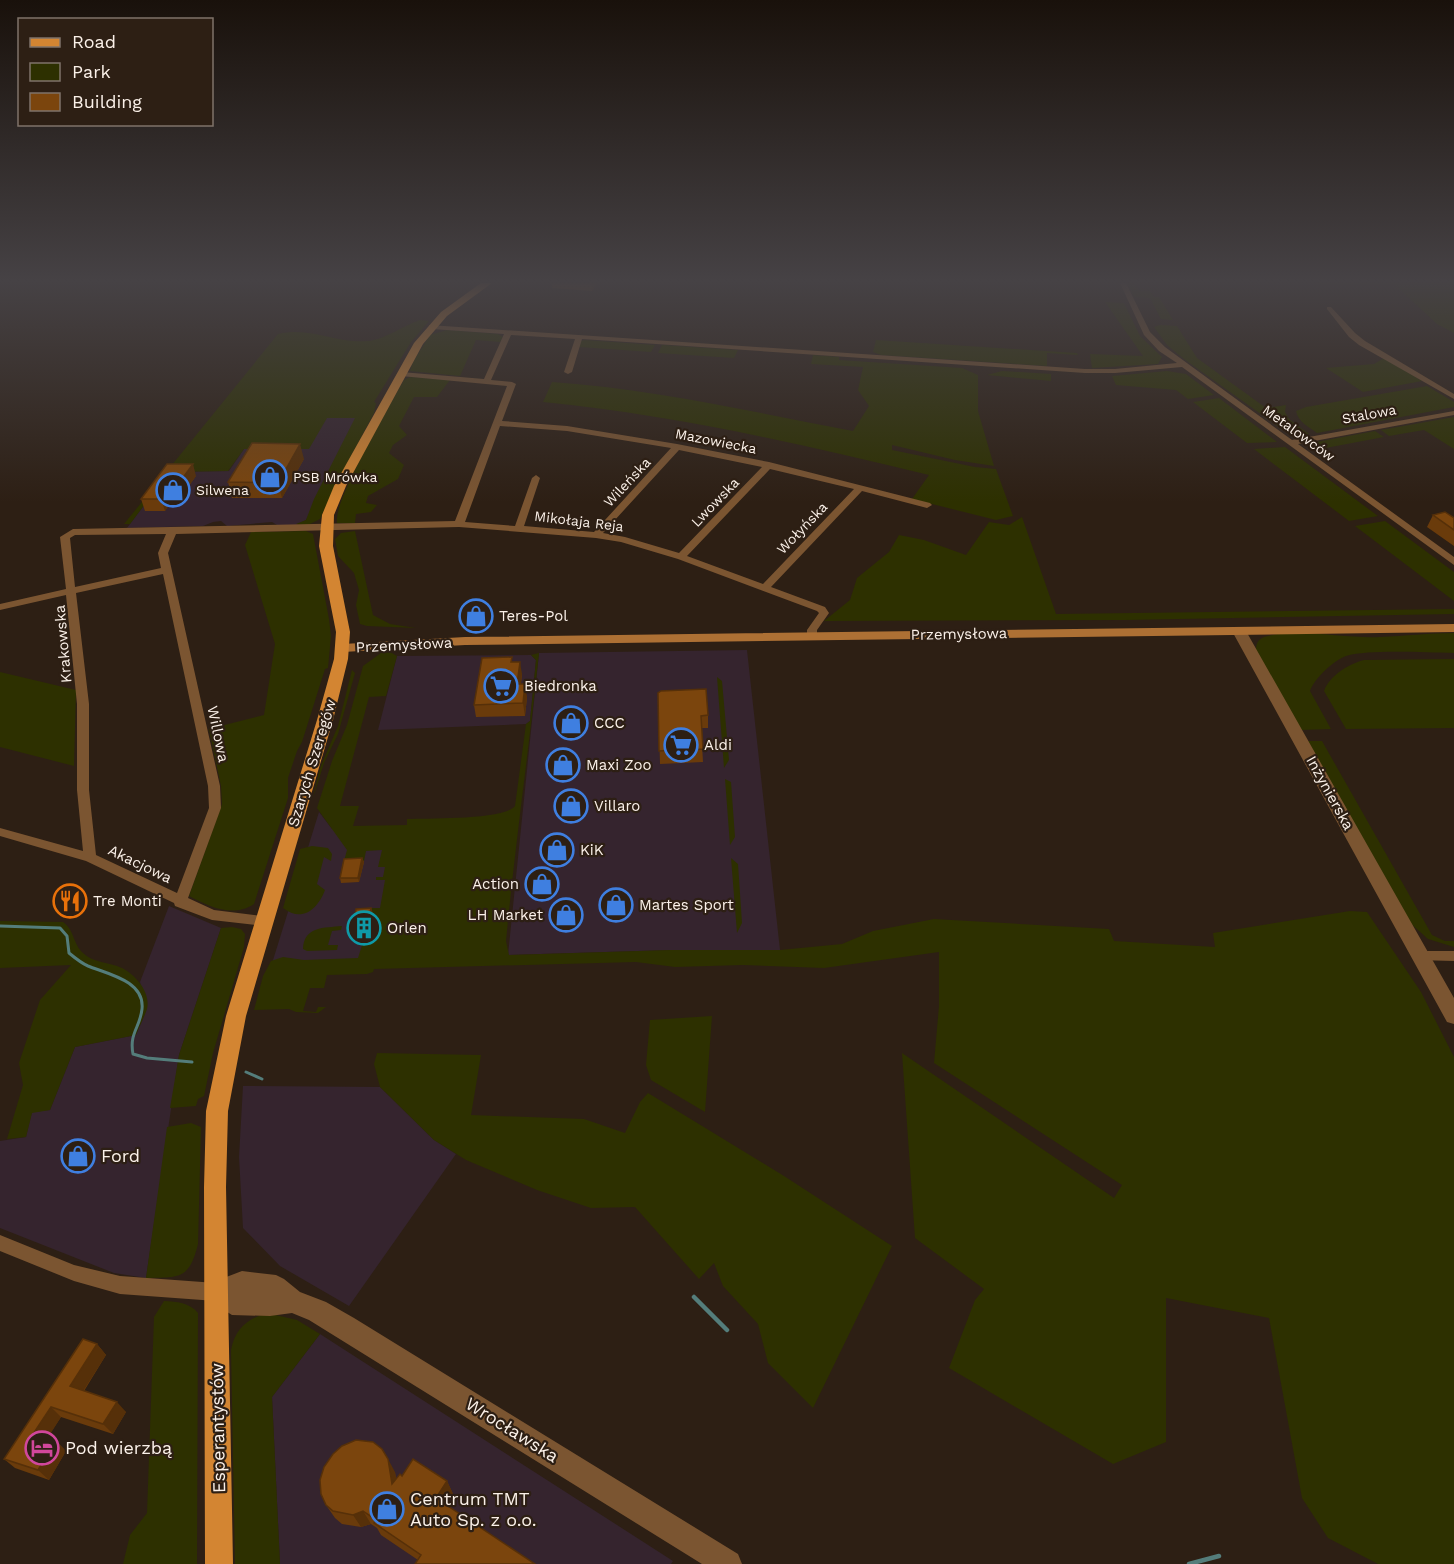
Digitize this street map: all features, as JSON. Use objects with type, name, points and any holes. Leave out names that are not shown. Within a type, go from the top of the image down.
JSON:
[{"type":"main road","name":"Szarych Szeregów","points":[[216,1292],[214,1186],[219,1097],[236,1016],[325,720],[343,645],[338,602],[326,546],[326,527],[340,486],[411,356]]},
{"type":"main road","name":"Przemysłowa","points":[[343,645],[465,641],[1454,628]]},
{"type":"main road","name":"Esperantystów","points":[[216,1292],[219,1564]]},
{"type":"street","points":[[487,380],[498,356]]},
{"type":"street","points":[[568,372],[573,356]]},
{"type":"street","points":[[862,356],[1085,371],[1115,371],[1182,365]]},
{"type":"street","name":"Metalowców","points":[[1172,356],[1454,562]]},
{"type":"street","points":[[1384,356],[1454,397]]},
{"type":"street","points":[[401,374],[512,384],[459,524]]},
{"type":"street","name":"Stalowa","points":[[1290,443],[1454,413]]},
{"type":"street","name":"Mazowiecka","points":[[497,423],[566,426],[629,436],[769,465],[927,505]]},
{"type":"street","name":"Wileńska","points":[[596,535],[677,447]]},
{"type":"street","name":"Lwowska","points":[[681,557],[769,465]]},
{"type":"street","points":[[519,528],[536,478]]},
{"type":"street","name":"Wołyńska","points":[[765,588],[860,488]]},
{"type":"street","name":"Mikołaja Reja","points":[[326,527],[459,524],[622,539],[681,557],[821,609],[824,613],[812,630],[812,636]]},
{"type":"street","name":"Krakowska","points":[[90,858],[83,790],[83,704],[73,591],[65,537],[67,533],[170,534],[326,527]]},
{"type":"street","name":"Willowa","points":[[170,534],[163,553],[214,786],[214,808],[180,902]]},
{"type":"street","points":[[0,607],[166,570]]},
{"type":"street","name":"Inżynierska","points":[[1239,630],[1454,1016]]},
{"type":"street","name":"Akacjowa","points":[[0,832],[90,858],[212,915],[265,921]]},
{"type":"street","points":[[1421,956],[1454,957]]},
{"type":"street","points":[[0,1243],[74,1273],[120,1285],[216,1292]]},
{"type":"street","name":"Wrocławska","points":[[216,1292],[232,1303],[270,1304],[292,1301],[317,1311],[728,1564]]},
{"type":"shaded area","points":[[266,417],[360,418],[306,520],[296,525],[277,525],[272,522],[227,526],[221,521],[203,526],[127,528],[169,472],[229,471]]},
{"type":"shaded area","points":[[747,650],[780,950],[671,950],[508,955],[539,653]]},
{"type":"shaded area","points":[[531,655],[536,660],[530,721],[526,724],[378,730],[397,656]]},
{"type":"shaded area","points":[[319,812],[332,829],[395,840],[373,969],[269,973]]},
{"type":"shaded area","points":[[169,906],[221,928],[179,1055],[146,1278],[114,1273],[0,1228],[0,1141],[26,1137],[32,1112],[50,1110],[75,1047],[136,1035],[147,1008],[140,982]]},
{"type":"shaded area","points":[[243,1086],[380,1087],[434,1140],[456,1154],[349,1306],[280,1266],[243,1228],[239,1157]]},
{"type":"shaded area","points":[[320,1334],[673,1561],[671,1564],[280,1564],[272,1397]]},
{"type":"green space","points":[[260,356],[402,356],[374,402],[376,403],[374,413],[320,519],[308,525],[296,524],[306,520],[314,499],[355,418],[327,418],[309,449],[244,449],[228,471],[169,472],[130,524],[124,524]]},
{"type":"green space","points":[[417,356],[469,356],[460,376],[410,371]]},
{"type":"green space","points":[[703,356],[735,356],[734,358]]},
{"type":"green space","points":[[813,356],[826,356],[839,357],[839,360],[962,368],[978,375],[978,411],[994,466],[955,460],[892,445],[892,450],[975,467],[996,469],[1013,516],[996,520],[912,499],[929,475],[738,432],[641,415],[543,402],[552,382],[590,385],[703,402],[853,431],[869,406],[858,390],[863,367],[811,364]]},
{"type":"green space","points":[[896,356],[1047,356],[1047,366]]},
{"type":"green space","points":[[1090,356],[1143,356],[1162,357],[1158,364],[1092,368]]},
{"type":"green space","points":[[1180,356],[1196,356],[1266,408],[1286,405],[1285,412],[1289,419],[1309,434],[1293,437]]},
{"type":"green space","points":[[1384,358],[1422,381],[1363,392],[1326,368],[1374,364]]},
{"type":"green space","points":[[1002,371],[1051,374],[1051,381],[987,375]]},
{"type":"green space","points":[[1167,371],[1186,374],[1214,395],[1188,399],[1176,390],[1116,385],[1112,376]]},
{"type":"green space","points":[[410,377],[450,380],[437,397],[414,397],[399,426],[407,435],[393,445],[389,453],[404,465],[398,479],[368,496],[366,503],[377,505],[371,512],[356,514],[355,523],[337,523],[344,495],[364,453],[404,380]]},
{"type":"green space","points":[[1427,386],[1454,402],[1454,407],[1317,433],[1301,421],[1296,411],[1306,407]]},
{"type":"green space","points":[[1219,398],[1277,442],[1247,443],[1193,402]]},
{"type":"green space","points":[[1454,417],[1454,449],[1424,430],[1389,436],[1381,430]]},
{"type":"green space","points":[[1375,431],[1384,437],[1315,450],[1306,444]]},
{"type":"green space","points":[[1285,447],[1378,516],[1349,521],[1254,449]]},
{"type":"green space","points":[[1022,517],[1056,614],[1454,609],[1454,614],[1126,620],[824,621],[850,600],[857,578],[889,552],[899,535],[924,540],[966,555],[989,522],[1009,525]]},
{"type":"green space","points":[[1385,521],[1454,572],[1454,601],[1355,526]]},
{"type":"green space","points":[[306,531],[313,534],[331,636],[328,668],[325,669],[288,778],[288,798],[254,904],[230,911],[213,907],[189,896],[222,804],[221,786],[209,729],[264,715],[275,644],[245,545],[251,532]]},
{"type":"green space","points":[[355,531],[373,615],[390,624],[416,628],[360,624],[356,605],[359,590],[354,573],[338,556],[335,539],[341,533]]},
{"type":"green space","points":[[1306,633],[1380,637],[1454,633],[1454,653],[1357,654],[1341,658],[1330,666],[1310,691],[1331,729],[1301,730],[1256,652],[1260,639],[1277,634]]},
{"type":"green space","points":[[390,652],[397,656],[386,696],[369,697],[340,806],[359,806],[353,826],[407,825],[407,819],[482,816],[508,811],[515,806],[526,724],[530,721],[536,660],[531,655],[539,653],[506,941],[509,955],[671,950],[780,950],[842,944],[873,931],[934,919],[1109,929],[1114,941],[1215,947],[1213,933],[1350,911],[1367,912],[1421,992],[1454,1057],[1454,1564],[1378,1564],[1328,1538],[1302,1498],[1269,1318],[1166,1298],[1166,1442],[1113,1464],[949,1368],[975,1300],[984,1289],[915,1238],[902,1053],[1114,1198],[1122,1185],[934,1063],[939,1006],[939,952],[824,968],[743,965],[675,967],[636,962],[374,969],[373,972],[367,974],[327,975],[324,988],[310,988],[303,1011],[316,1012],[318,1007],[326,1007],[318,1013],[296,1012],[289,1009],[254,1010],[263,976],[271,961],[283,957],[304,960],[358,958],[364,939],[370,939],[374,917],[369,917],[370,908],[380,908],[385,880],[376,880],[376,877],[383,877],[385,867],[378,867],[382,850],[366,851],[364,861],[344,861],[347,850],[317,808],[332,761],[347,725],[363,666],[381,653]]},
{"type":"green space","points":[[1454,659],[1454,728],[1346,729],[1324,691],[1341,671],[1364,660]]},
{"type":"green space","points":[[352,670],[355,673],[338,734],[324,763],[313,798],[320,768],[338,726]]},
{"type":"green space","points":[[0,672],[76,690],[74,766],[0,747]]},
{"type":"green space","points":[[717,677],[722,681],[729,760],[724,768]]},
{"type":"green space","points":[[1308,741],[1322,741],[1432,935],[1445,941],[1454,941],[1454,947],[1428,939],[1409,922]]},
{"type":"green space","points":[[725,779],[731,782],[735,837],[730,845]]},
{"type":"green space","points":[[312,846],[328,848],[332,854],[331,861],[324,857],[317,884],[325,890],[314,908],[303,914],[297,914],[283,908],[300,849]]},
{"type":"green space","points":[[731,858],[738,864],[742,923],[737,933]]},
{"type":"green space","points":[[0,921],[63,922],[67,925],[77,945],[87,956],[96,961],[122,968],[132,975],[145,991],[148,1003],[136,1035],[75,1047],[50,1110],[32,1113],[26,1137],[7,1139],[23,1085],[19,1063],[40,1000],[71,965],[0,968]]},
{"type":"green space","points":[[342,926],[341,930],[332,931],[328,945],[338,945],[337,950],[307,951],[303,949],[304,941],[311,932],[322,928]]},
{"type":"green space","points":[[221,928],[241,929],[245,934],[244,947],[213,1053],[204,1096],[198,1099],[196,1106],[170,1108],[179,1055]]},
{"type":"green space","points":[[712,1016],[705,1112],[651,1080],[646,1065],[650,1020]]},
{"type":"green space","points":[[377,1053],[481,1055],[471,1115],[584,1119],[625,1133],[640,1102],[648,1093],[784,1176],[892,1246],[813,1408],[768,1363],[758,1324],[723,1286],[714,1263],[699,1279],[635,1207],[591,1208],[537,1190],[466,1160],[434,1140],[380,1087],[374,1064]]},
{"type":"green space","points":[[191,1123],[201,1127],[198,1244],[195,1256],[187,1270],[181,1274],[146,1278],[167,1127]]},
{"type":"green space","points":[[164,1301],[187,1305],[198,1313],[197,1564],[123,1564],[130,1535],[147,1513],[154,1317]]},
{"type":"green space","points":[[267,1313],[297,1320],[320,1334],[272,1397],[280,1564],[235,1564],[231,1350],[243,1326]]},
{"type":"building","points":[[252,443],[300,444],[278,483],[228,482]]},
{"type":"building","points":[[167,464],[193,464],[171,494],[165,494],[161,499],[141,499]]},
{"type":"building","points":[[1445,512],[1454,518],[1454,530],[1433,515]]},
{"type":"building","name":"Biedronka","points":[[512,657],[511,662],[520,662],[517,684],[525,684],[523,703],[474,705],[482,658]]},
{"type":"building","name":"Aldi","points":[[706,689],[708,715],[701,716],[703,749],[659,751],[658,693]]},
{"type":"building","points":[[362,858],[358,878],[340,878],[344,859]]},
{"type":"building","points":[[371,908],[367,931],[352,931],[356,909]]},
{"type":"building","points":[[83,1339],[97,1344],[70,1386],[117,1402],[103,1424],[51,1407],[33,1434],[56,1441],[38,1470],[4,1459]]},
{"type":"building","name":"Centrum TMT Auto Sp. z o.o.","points":[[356,1440],[373,1442],[382,1449],[388,1459],[392,1484],[400,1474],[402,1476],[413,1459],[447,1481],[436,1498],[535,1564],[415,1564],[421,1555],[374,1523],[376,1520],[363,1511],[353,1515],[333,1511],[326,1505],[321,1494],[320,1480],[324,1467],[342,1446]]},
{"type":"waterway","points":[[0,926],[60,928],[67,936],[71,955],[85,965],[124,980],[138,992],[142,1009],[132,1041],[133,1054],[147,1058],[192,1062]]},
{"type":"waterway","points":[[246,1072],[262,1079]]},
{"type":"waterway","points":[[694,1297],[727,1330]]},
{"type":"waterway","points":[[1189,1564],[1219,1556]]},
{"type":"place","name":"PSB Mrówka","points":[[270,477]]},
{"type":"place","name":"Silwena","points":[[173,490]]},
{"type":"place","name":"Teres-Pol","points":[[476,616]]},
{"type":"place","name":"Biedronka","points":[[501,686]]},
{"type":"place","name":"CCC","points":[[571,723]]},
{"type":"place","name":"Aldi","points":[[681,745]]},
{"type":"place","name":"Maxi Zoo","points":[[563,765]]},
{"type":"place","name":"Villaro","points":[[571,806]]},
{"type":"place","name":"KiK","points":[[557,850]]},
{"type":"place","name":"Action","points":[[542,884]]},
{"type":"place","name":"Tre Monti","points":[[70,901]]},
{"type":"place","name":"Martes Sport","points":[[616,905]]},
{"type":"place","name":"LH Market","points":[[566,915]]},
{"type":"place","name":"Orlen","points":[[364,928]]},
{"type":"place","name":"Ford","points":[[78,1156]]},
{"type":"place","name":"Pod wierzbą","points":[[42,1448]]},
{"type":"place","name":"Centrum TMT Auto Sp. z o.o.","points":[[387,1509]]}]
